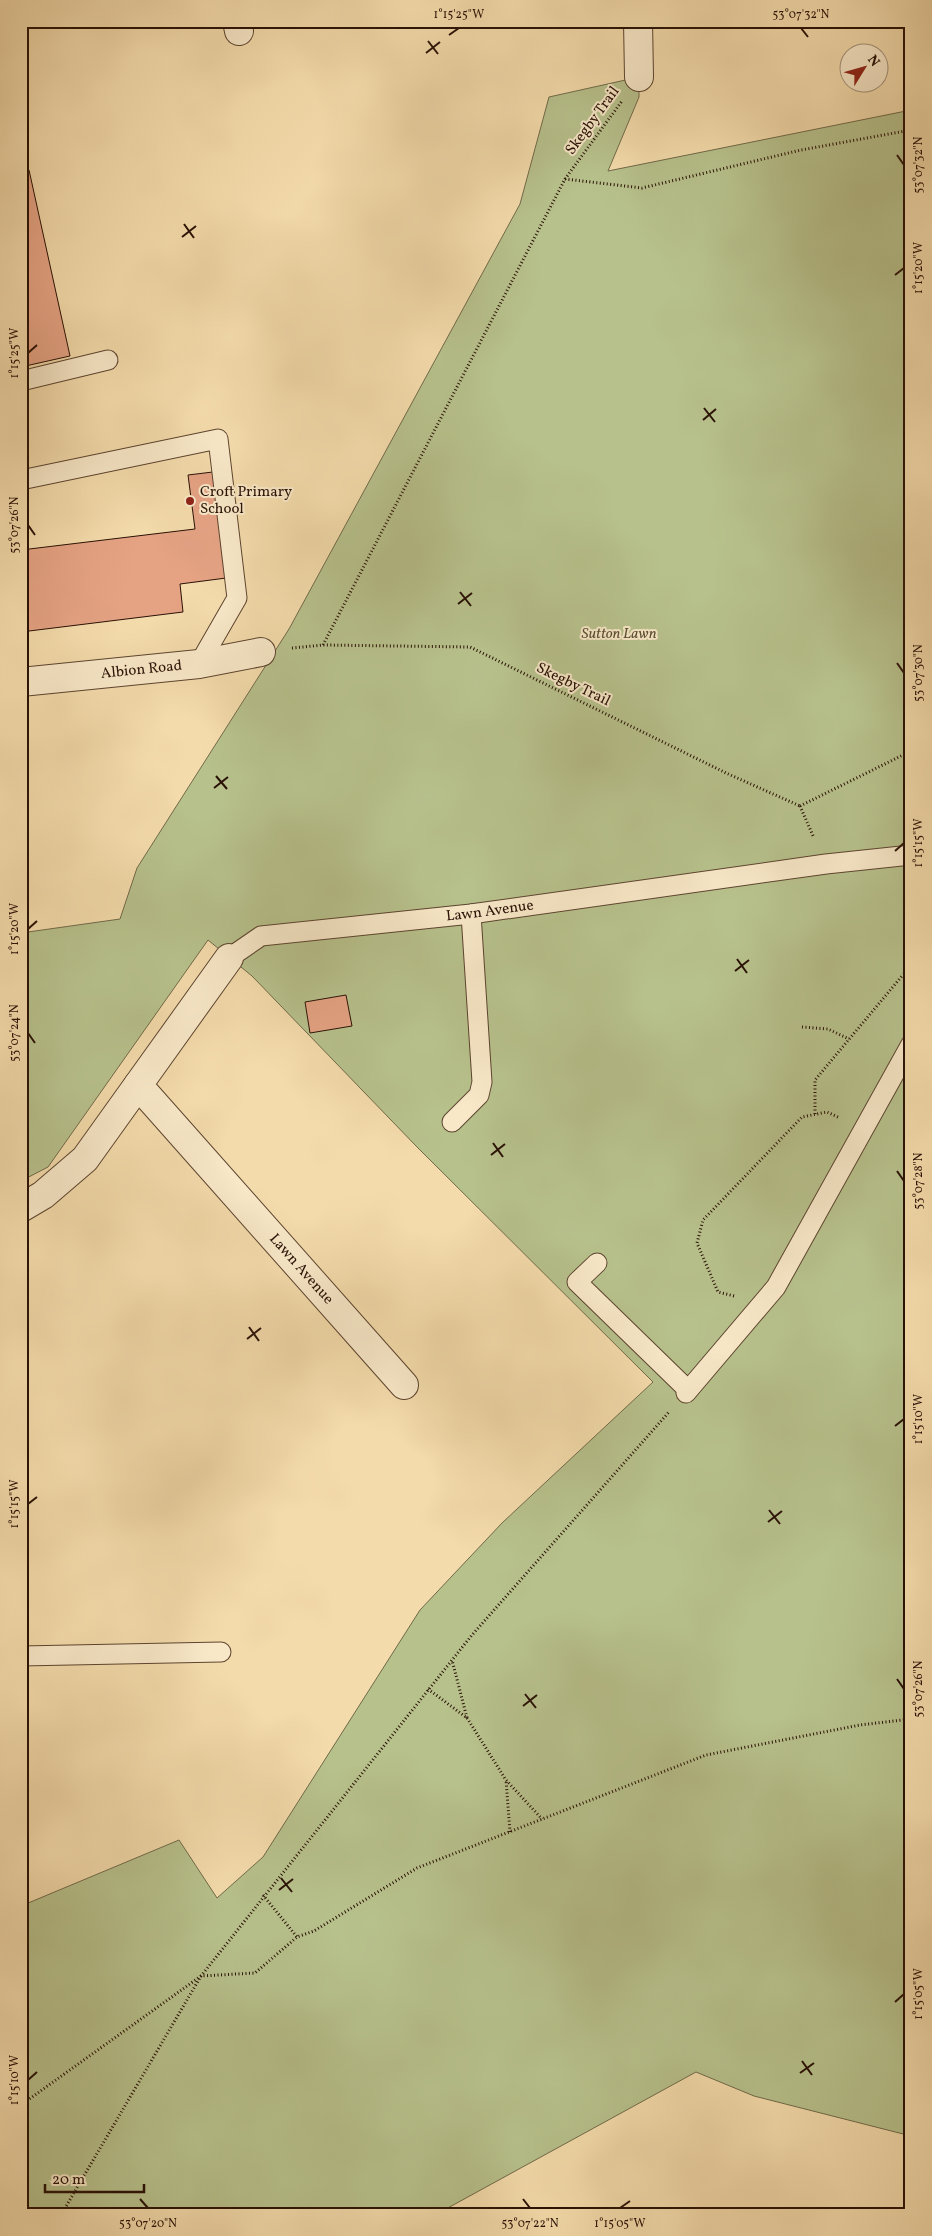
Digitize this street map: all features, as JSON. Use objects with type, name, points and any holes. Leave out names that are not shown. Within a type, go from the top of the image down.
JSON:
[{"type":"street","points":[[638,21],[639,77]]},
{"type":"street","name":"Albion Road","points":[[21,682],[198,664],[260,652]]},
{"type":"street","name":"Lawn Avenue","points":[[21,1208],[43,1195],[85,1159],[229,958]]},
{"type":"street","name":"Lawn Avenue","points":[[138,1085],[404,1385]]},
{"type":"lane","points":[[21,381],[108,360]]},
{"type":"lane","points":[[21,480],[218,439],[237,598],[198,664]]},
{"type":"lane","name":"Lawn Avenue","points":[[229,958],[261,936],[471,914],[826,864],[911,855]]},
{"type":"lane","points":[[452,1122],[479,1095],[482,1082],[471,914]]},
{"type":"lane","points":[[597,1263],[577,1282],[687,1392],[776,1287],[911,1044]]},
{"type":"lane","points":[[21,1656],[221,1652]]},
{"type":"path","name":"Skegby Trail","points":[[639,77],[565,179],[323,645],[470,647],[726,773],[800,806]]},
{"type":"path","points":[[565,179],[642,188],[801,150],[911,130]]},
{"type":"path","points":[[826,864],[800,806],[911,751]]},
{"type":"path","points":[[815,1114],[815,1080],[902,976],[911,969]]},
{"type":"path","points":[[802,1027],[828,1029],[850,1039]]},
{"type":"path","points":[[762,1303],[718,1292],[697,1243],[702,1220],[802,1117],[827,1112],[863,1129]]},
{"type":"path","points":[[61,2215],[201,1976],[452,1660],[687,1392]]},
{"type":"path","points":[[452,1660],[467,1718],[506,1780],[542,1819]]},
{"type":"path","points":[[428,1690],[467,1718]]},
{"type":"path","points":[[21,2105],[201,1976],[255,1973],[297,1937],[314,1931],[417,1868],[706,1755],[860,1725],[911,1719]]},
{"type":"path","points":[[506,1780],[510,1832]]},
{"type":"path","points":[[263,1896],[297,1937]]},
{"type":"green space","name":"Sutton Lawn","points":[[639,77],[639,97],[608,171],[911,110],[911,2136],[754,2096],[696,2072],[435,2215],[21,2215],[21,1906],[179,1840],[217,1898],[263,1857],[420,1610],[502,1523],[653,1382],[418,1148],[252,976],[208,940],[48,1167],[21,1181],[21,933],[120,919],[137,868],[289,629],[520,204],[549,97]]},
{"type":"building","points":[[29,170],[70,356],[21,367],[21,172]]},
{"type":"building","points":[[221,471],[234,577],[180,584],[183,612],[21,632],[21,550],[195,529],[188,475]]},
{"type":"building","points":[[346,995],[352,1026],[310,1033],[305,1002]]},
{"type":"place","name":"Croft Primary School","points":[[190,501]]}]
